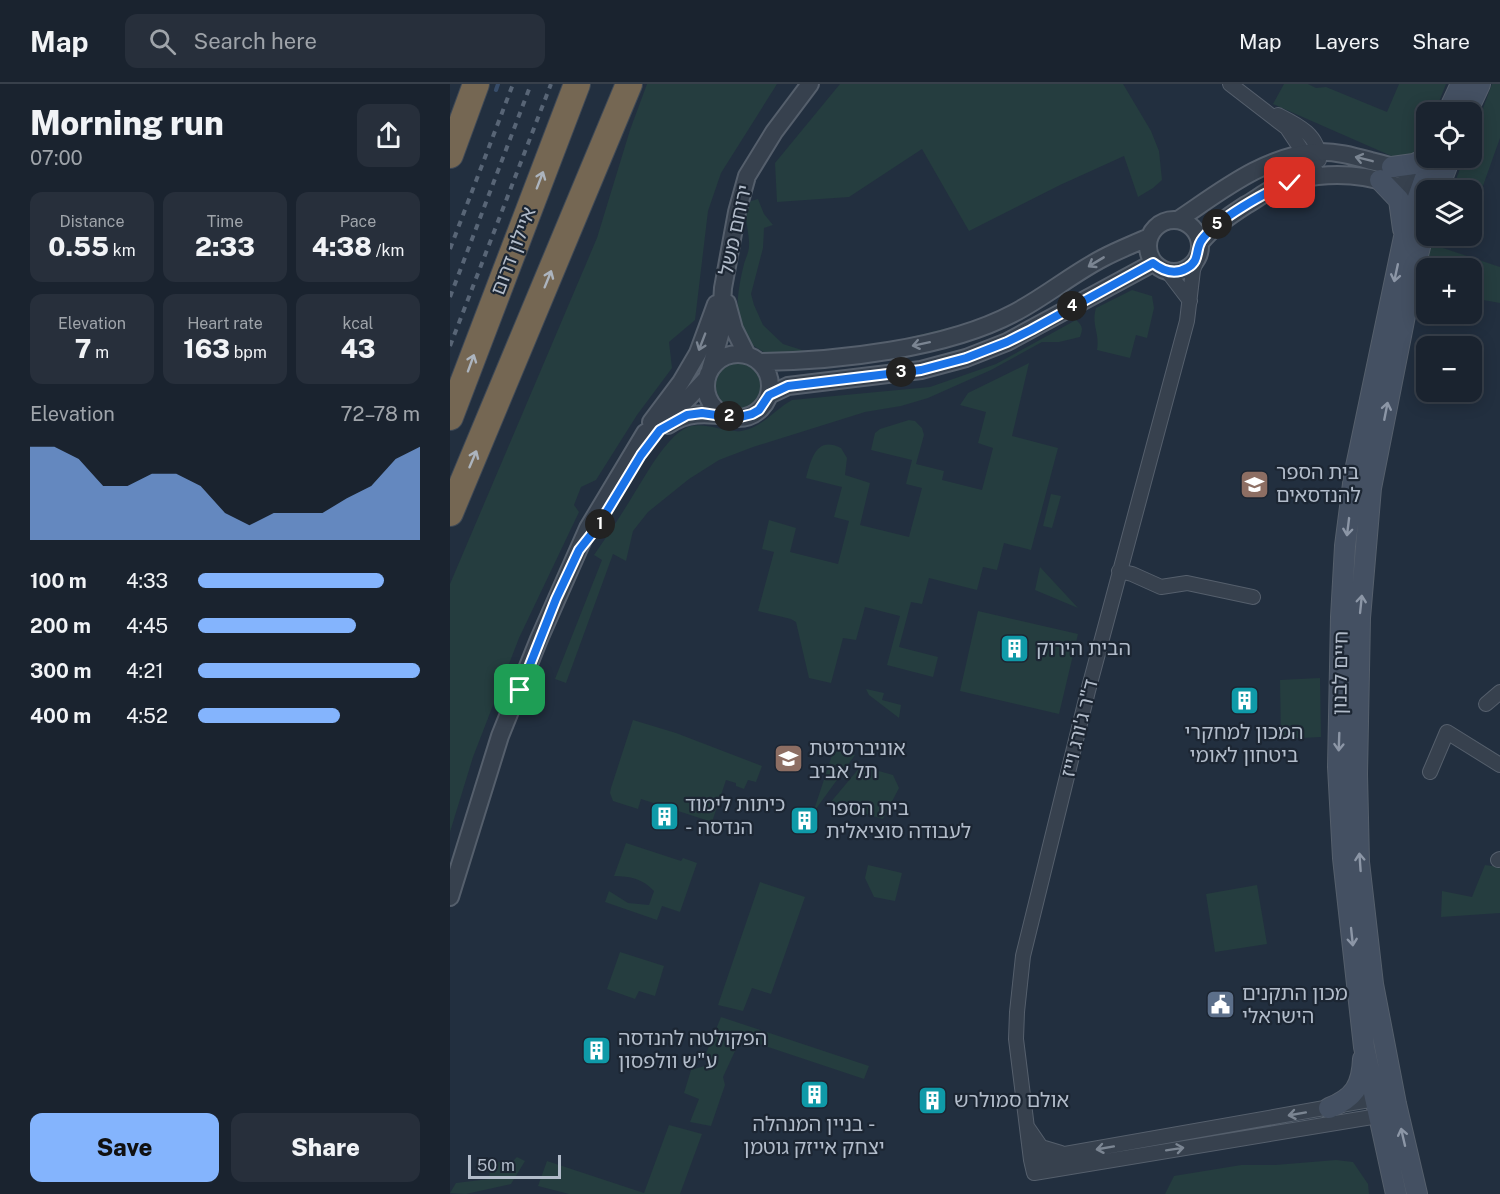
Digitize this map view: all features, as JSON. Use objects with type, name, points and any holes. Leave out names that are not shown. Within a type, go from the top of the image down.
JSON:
[{"type":"highway","points":[[450,155],[476,84]]},
{"type":"highway","name":"איילון דרום","points":[[450,417],[577,84]]},
{"type":"highway","points":[[450,513],[629,84]]},
{"type":"main road","points":[[1453,102],[1461,84]]},
{"type":"main road","points":[[1472,102],[1480,84]]},
{"type":"main road","points":[[1404,237],[1399,200],[1386,173],[1416,163]]},
{"type":"main road","name":"חיים לבנון","points":[[1396,1194],[1364,1047],[1342,847],[1338,767],[1341,617],[1345,546],[1354,476],[1404,237],[1416,213]]},
{"type":"main road","name":"חיים לבנון","points":[[1416,1194],[1373,984],[1359,862],[1357,774],[1360,618],[1371,488],[1420,246]]},
{"type":"main road","points":[[1329,1108],[1352,1096],[1361,1078],[1364,1047]]},
{"type":"street","name":"ירוחם משל","points":[[708,374],[720,335],[723,288],[737,212],[747,176],[774,132],[810,84]]},
{"type":"street","points":[[1230,84],[1255,104],[1305,130],[1311,136],[1311,153],[1319,176]]},
{"type":"street","points":[[1178,220],[1236,181],[1260,169],[1311,153],[1346,154],[1416,184]]},
{"type":"street","points":[[1168,272],[1184,270],[1213,228],[1275,188],[1319,176],[1386,173]]},
{"type":"street","points":[[1190,302],[1168,272],[1153,263],[1147,246],[1153,229],[1160,223],[1178,220],[1193,228],[1198,251]]},
{"type":"street","points":[[645,433],[656,427],[692,395],[722,358],[739,353],[754,358],[816,360],[902,348],[961,334],[1014,314],[1103,257],[1149,237]]},
{"type":"street","name":"ד\"ר ג'ורג וייז","points":[[1033,1167],[1025,1121],[1016,1029],[1023,956],[1070,760],[1187,321],[1193,270],[1198,251]]},
{"type":"street","points":[[769,395],[788,386],[921,370],[966,358],[1031,330],[1153,263]]},
{"type":"street","name":"ירוחם משל","points":[[723,288],[734,329],[754,358]]},
{"type":"street","points":[[450,897],[500,736],[588,528],[648,425],[681,382],[698,353],[723,288]]},
{"type":"street","points":[[579,550],[598,526],[641,455],[660,430],[687,415],[702,413],[744,417],[759,410],[769,395],[770,377],[754,358]]},
{"type":"street","points":[[708,374],[706,387],[712,405],[728,416]]},
{"type":"street","points":[[1119,571],[1132,574],[1161,587],[1187,583],[1253,597]]},
{"type":"street","points":[[1486,704],[1500,692]]},
{"type":"street","points":[[1430,772],[1447,732],[1500,765]]},
{"type":"street","points":[[1033,1167],[1396,1104]]},
{"type":"street","points":[[1033,1167],[1075,1153],[1329,1108],[1376,1108]]},
{"type":"street","points":[[1025,1121],[1032,1136],[1041,1147],[1056,1152],[1075,1153]]},
{"type":"green space","points":[[647,84],[777,84],[721,173],[708,211],[695,320],[669,342],[672,368],[637,415],[596,480],[581,487],[574,505],[579,512],[519,638],[473,757],[450,832],[450,584],[597,238],[630,130]]},
{"type":"green space","points":[[840,84],[1123,84],[1151,131],[1159,151],[1162,180],[1138,197],[1124,156],[969,231],[922,149],[849,197],[777,202],[775,163]]},
{"type":"green space","points":[[1284,84],[1308,84],[1316,88],[1326,87],[1387,112],[1399,84],[1446,84],[1439,102],[1416,102],[1416,154],[1396,158],[1273,104]]},
{"type":"green space","points":[[1492,84],[1500,84],[1500,138],[1482,189],[1482,180],[1456,180],[1460,168],[1482,168],[1482,111]]},
{"type":"green space","points":[[758,199],[764,214],[773,225],[764,228],[763,248],[751,294],[754,305],[763,325],[783,344],[813,352],[767,354],[749,342],[741,330],[738,301],[742,272],[749,248],[746,217],[751,201]]},
{"type":"green space","points":[[1427,246],[1437,246],[1473,258],[1424,258]]},
{"type":"green space","points":[[1482,261],[1500,267],[1500,303],[1482,300]]},
{"type":"green space","points":[[1132,290],[1152,296],[1154,308],[1147,338],[1136,335],[1130,358],[1097,350],[1094,319],[1096,308]]},
{"type":"green space","points":[[1076,320],[1082,328],[1080,337],[1059,342],[1042,342],[991,370],[928,398],[901,406],[865,412],[753,447],[719,460],[689,479],[648,512],[633,531],[626,561],[613,554],[566,683],[555,679],[602,560],[594,555],[656,459],[678,433],[686,428],[699,425],[734,431],[748,429],[762,423],[792,400],[930,387],[996,364]]},
{"type":"green space","points":[[955,326],[957,331],[882,349],[834,351],[880,345]]},
{"type":"green space","points":[[732,360],[742,360],[755,367],[762,380],[762,390],[755,403],[742,410],[732,410],[723,406],[716,399],[712,390],[712,380],[716,371],[723,364]]},
{"type":"green space","points":[[1029,363],[1012,436],[1058,448],[1031,550],[1004,543],[997,570],[983,567],[977,590],[929,578],[922,604],[911,602],[899,647],[938,657],[933,677],[887,665],[900,616],[865,607],[856,640],[843,638],[831,683],[809,678],[796,622],[758,611],[774,552],[762,549],[769,520],[796,528],[790,552],[838,564],[849,521],[834,517],[842,487],[806,478],[816,451],[826,445],[841,448],[847,458],[845,475],[870,483],[860,525],[909,537],[922,488],[906,484],[912,460],[871,450],[875,433],[880,429],[909,420],[915,421],[922,428],[924,435],[916,464],[944,471],[942,480],[982,490],[993,448],[978,443],[986,412],[960,405],[968,393]]},
{"type":"green space","points":[[1051,494],[1061,496],[1052,528],[1043,526]]},
{"type":"green space","points":[[1040,567],[1078,608],[1035,590]]},
{"type":"green space","points":[[978,611],[1078,634],[1059,714],[960,691]]},
{"type":"green space","points":[[1320,678],[1321,737],[1281,739],[1280,680]]},
{"type":"green space","points":[[866,689],[884,693],[882,700],[901,705],[899,718],[869,695]]},
{"type":"green space","points":[[633,720],[676,733],[762,766],[756,782],[748,780],[744,789],[726,780],[712,822],[641,799],[638,809],[613,801],[611,788]]},
{"type":"green space","points":[[834,749],[855,755],[813,813]]},
{"type":"green space","points":[[861,766],[893,775],[899,788],[883,819],[830,803]]},
{"type":"green space","points":[[626,843],[681,861],[683,858],[697,863],[680,912],[662,906],[657,920],[605,902],[609,891],[628,903],[649,905],[654,891],[636,879],[614,876]]},
{"type":"green space","points":[[868,865],[902,873],[895,901],[874,897],[865,878]]},
{"type":"green space","points":[[1485,865],[1500,867],[1500,913],[1441,917],[1442,891],[1472,897]]},
{"type":"green space","points":[[760,882],[805,897],[771,994],[752,988],[743,1011],[718,1005]]},
{"type":"green space","points":[[1257,885],[1267,944],[1215,952],[1206,894]]},
{"type":"green space","points":[[620,952],[664,966],[655,996],[639,991],[635,999],[607,989]]},
{"type":"green space","points":[[721,1017],[869,1066],[864,1079],[741,1038],[723,1077],[725,1085],[711,1126],[690,1122],[699,1099],[684,1093],[691,1070],[708,1065],[705,1056]]},
{"type":"green space","points":[[669,1125],[702,1134],[680,1194],[569,1194],[538,1186],[547,1161],[644,1193]]},
{"type":"green space","points":[[517,1157],[525,1161],[511,1184],[466,1194],[450,1193],[456,1183],[489,1179],[491,1163],[513,1161]]},
{"type":"green space","points":[[1336,1160],[1353,1162],[1368,1184],[1369,1194],[1165,1194],[1174,1176],[1241,1165]]},
{"type":"waterway","points":[[496,90],[498,84]]},
{"type":"railway","points":[[450,249],[513,84]]},
{"type":"railway","points":[[450,297],[531,84]]},
{"type":"railway","points":[[450,346],[551,84]]},
{"type":"place","name":"בית הספר להנדסאים","points":[[1255,484]]},
{"type":"place","name":"הבית הירוק","points":[[1015,648]]},
{"type":"place","name":"המכון למחקרי ביטחון לאומי","points":[[1244,701]]},
{"type":"place","name":"אוניברסיטת תל אביב","points":[[788,759]]},
{"type":"place","name":"כיתות לימוד - הנדסה","points":[[664,816]]},
{"type":"place","name":"בית הספר לעבודה סוציאלית","points":[[805,820]]},
{"type":"place","name":"מכון התקנים הישראלי","points":[[1221,1004]]},
{"type":"place","name":"הפקולטה להנדסה ע\"ש וולפסון","points":[[597,1050]]},
{"type":"place","name":"בניין המנהלה - יצחק אייזק גוטמן","points":[[814,1094]]},
{"type":"place","name":"אולם סמולרש","points":[[933,1100]]},
{"type":"route","points":[[520,690],[539,639],[579,550],[598,526],[641,455],[660,430],[687,415],[702,413],[744,417],[759,410],[769,395],[788,386],[921,370],[946,364],[1007,342],[1153,263],[1168,272],[1184,270],[1197,259],[1200,243],[1213,228],[1275,188],[1290,183]]}]
